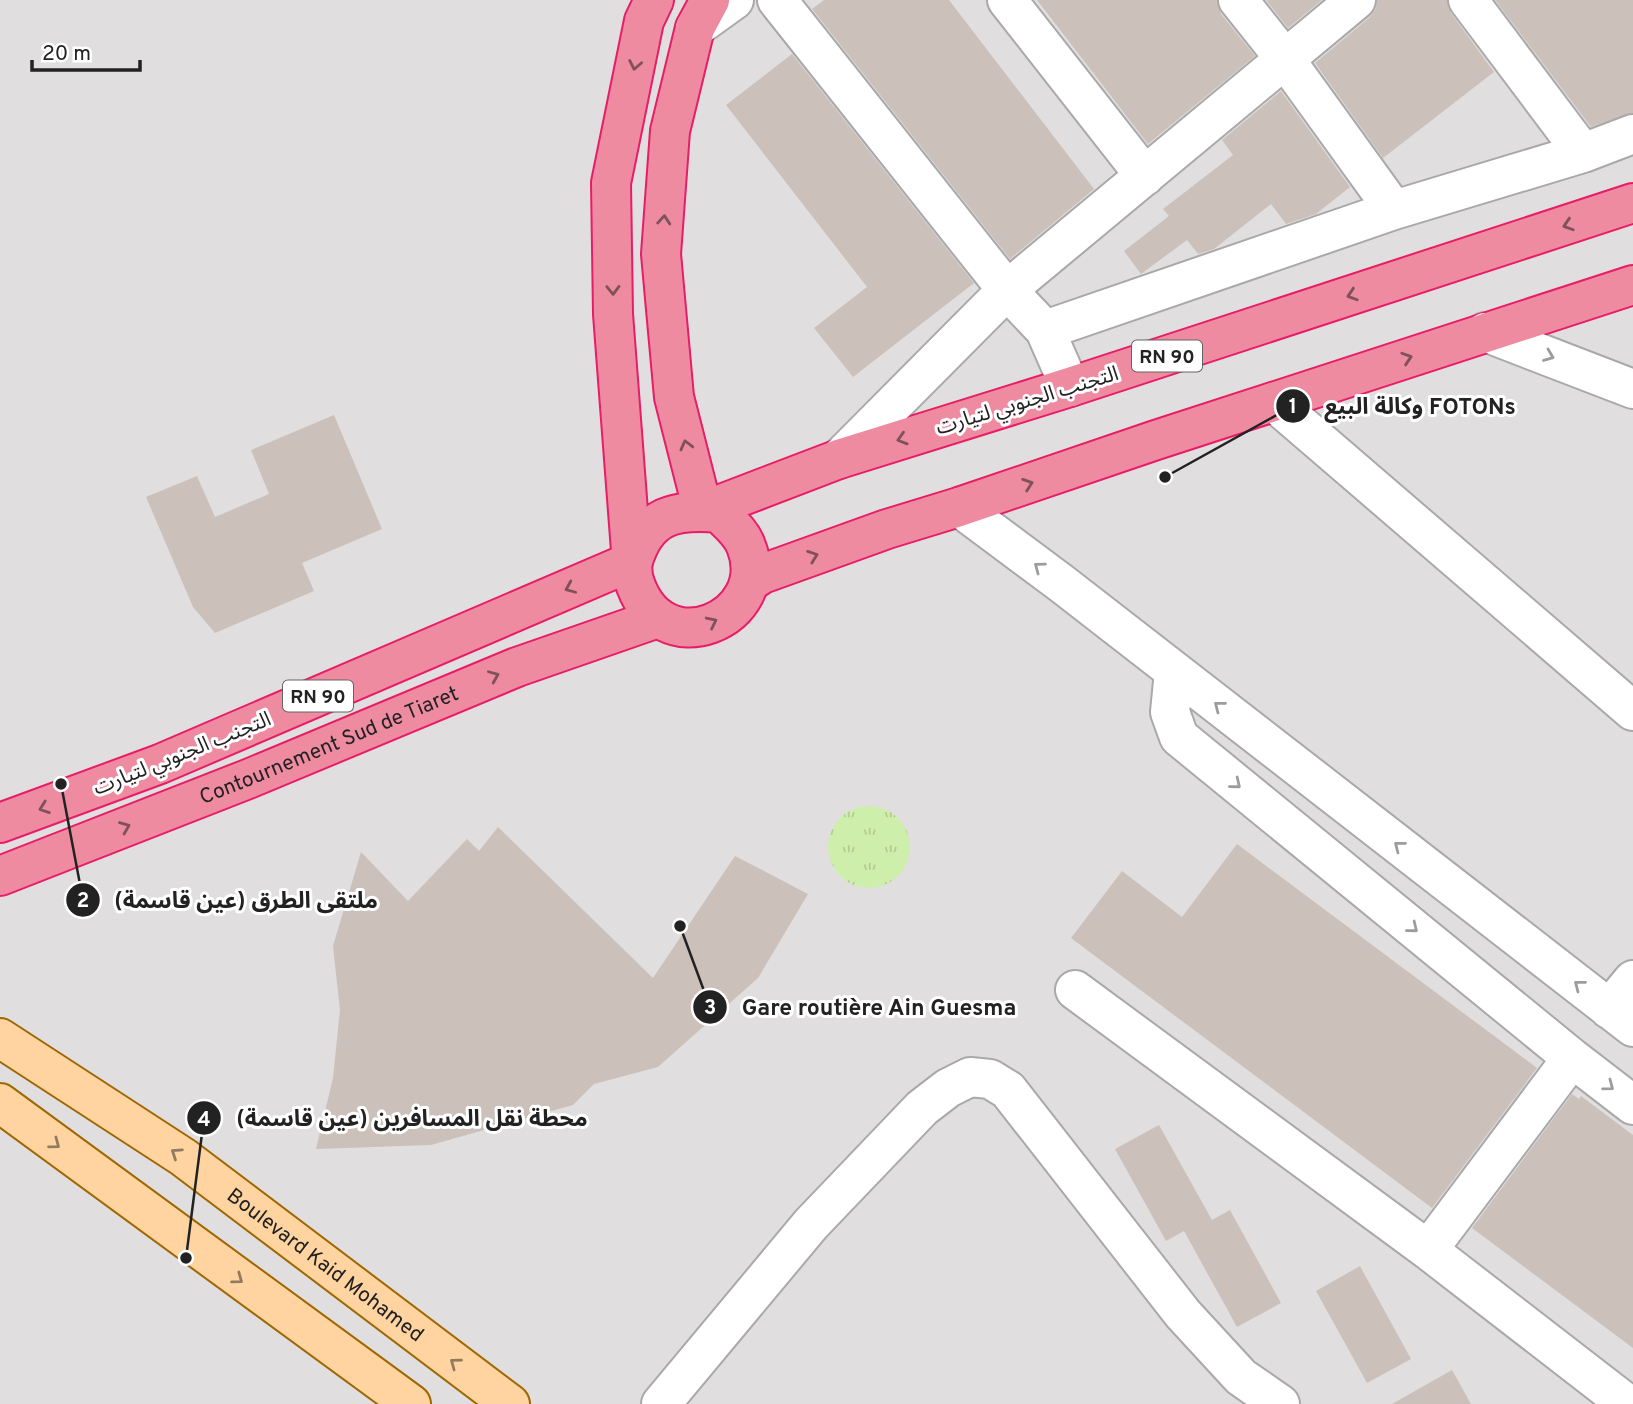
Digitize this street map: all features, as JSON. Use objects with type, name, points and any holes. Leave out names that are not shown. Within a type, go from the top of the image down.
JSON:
[{"type":"highway","points":[[633,561],[639,543],[650,527],[666,516],[684,511],[719,513],[736,529],[746,545],[751,563],[750,582],[742,600],[713,625],[694,629],[675,626],[657,618],[637,593],[633,577],[613,314],[611,183],[644,21],[654,0]]},
{"type":"highway","points":[[702,14],[670,131],[661,254],[674,397],[703,512]]},
{"type":"highway","name":"التجنب الجنوبي لتيارت","points":[[703,512],[839,459],[1070,387],[1633,203]]},
{"type":"highway","points":[[750,582],[762,574],[887,529],[959,508],[1633,285]]},
{"type":"highway","name":"التجنب الجنوبي لتيارت","points":[[0,823],[160,764],[633,561]]},
{"type":"highway","name":"Contournement Sud de Tiaret","points":[[0,876],[248,779],[517,667],[657,618]]},
{"type":"highway","points":[[0,896],[38,862]]},
{"type":"main road","name":"Boulevard Kaid Mohamed","points":[[0,1038],[183,1157],[510,1404]]},
{"type":"main road","points":[[0,1103],[411,1404]]},
{"type":"street","points":[[702,14],[734,0]]},
{"type":"street","points":[[778,0],[1007,290],[1045,330],[1070,387]]},
{"type":"street","points":[[1007,0],[1144,176]]},
{"type":"street","points":[[1238,0],[1285,59],[1394,211]]},
{"type":"street","points":[[839,459],[1007,290],[1356,0]]},
{"type":"street","points":[[1468,0],[1583,153]]},
{"type":"street","points":[[1045,330],[1394,211],[1583,153],[1633,134]]},
{"type":"street","points":[[1485,332],[1633,389]]},
{"type":"street","points":[[1274,402],[1633,711]]},
{"type":"street","points":[[959,508],[1625,1005]]},
{"type":"street","points":[[1174,671],[1170,712],[1179,737],[1633,1105]]},
{"type":"street","points":[[1075,990],[1428,1250],[1627,1404]]},
{"type":"street","points":[[1428,1250],[1572,1058]]},
{"type":"street","points":[[661,1404],[811,1224],[922,1108],[948,1088],[970,1077],[990,1079],[1008,1090],[1183,1314],[1241,1377],[1280,1404]]},
{"type":"shaded area","points":[[0,0],[1633,0],[1633,1404],[0,1404]]},
{"type":"green space","points":[[869,806],[885,809],[898,818],[907,831],[910,847],[907,863],[898,876],[885,885],[869,888],[853,885],[840,876],[831,863],[828,847],[831,831],[840,818],[853,809]]},
{"type":"building","points":[[824,0],[949,0],[1094,189],[1010,259],[812,9]]},
{"type":"building","points":[[1037,0],[1217,0],[1221,14],[1255,56],[1148,144]]},
{"type":"building","points":[[1266,0],[1322,0],[1288,28]]},
{"type":"building","points":[[1377,0],[1447,0],[1451,13],[1494,72],[1383,158],[1315,63],[1370,17],[1376,8]]},
{"type":"building","points":[[1495,0],[1633,0],[1633,113],[1591,127]]},
{"type":"building","points":[[792,54],[974,283],[853,377],[814,328],[867,287],[726,105]]},
{"type":"building","points":[[1281,91],[1350,187],[1316,214],[1286,224],[1271,204],[1214,249],[1198,254],[1187,240],[1141,274],[1124,251],[1169,216],[1163,209],[1233,155],[1222,140]]},
{"type":"building","points":[[334,415],[382,529],[302,563],[314,591],[215,633],[193,607],[146,497],[197,476],[215,517],[269,494],[251,450]]},
{"type":"building","points":[[498,827],[653,978],[735,856],[808,894],[758,978],[658,1067],[594,1084],[573,1105],[431,1145],[316,1149],[333,1078],[340,1010],[333,946],[361,852],[408,901],[467,839],[479,851]]},
{"type":"building","points":[[1237,844],[1537,1068],[1432,1208],[1071,938],[1122,871],[1182,917]]},
{"type":"building","points":[[1572,1094],[1579,1099],[1581,1096],[1633,1135],[1633,1348],[1472,1228]]},
{"type":"building","points":[[1159,1125],[1212,1220],[1230,1210],[1281,1303],[1237,1327],[1184,1231],[1166,1241],[1115,1149]]},
{"type":"building","points":[[1360,1266],[1411,1359],[1367,1383],[1316,1291]]},
{"type":"building","points":[[1452,1370],[1471,1404],[1392,1404]]},
{"type":"place","name":"وكالة البيع FOTONs","points":[[1165,477]]},
{"type":"place","name":"ملتقى الطرق (عين قاسمة)","points":[[61,784]]},
{"type":"place","name":"Gare routière Ain Guesma","points":[[680,926]]},
{"type":"place","name":"محطة نقل المسافرين (عين قاسمة)","points":[[186,1258]]}]
